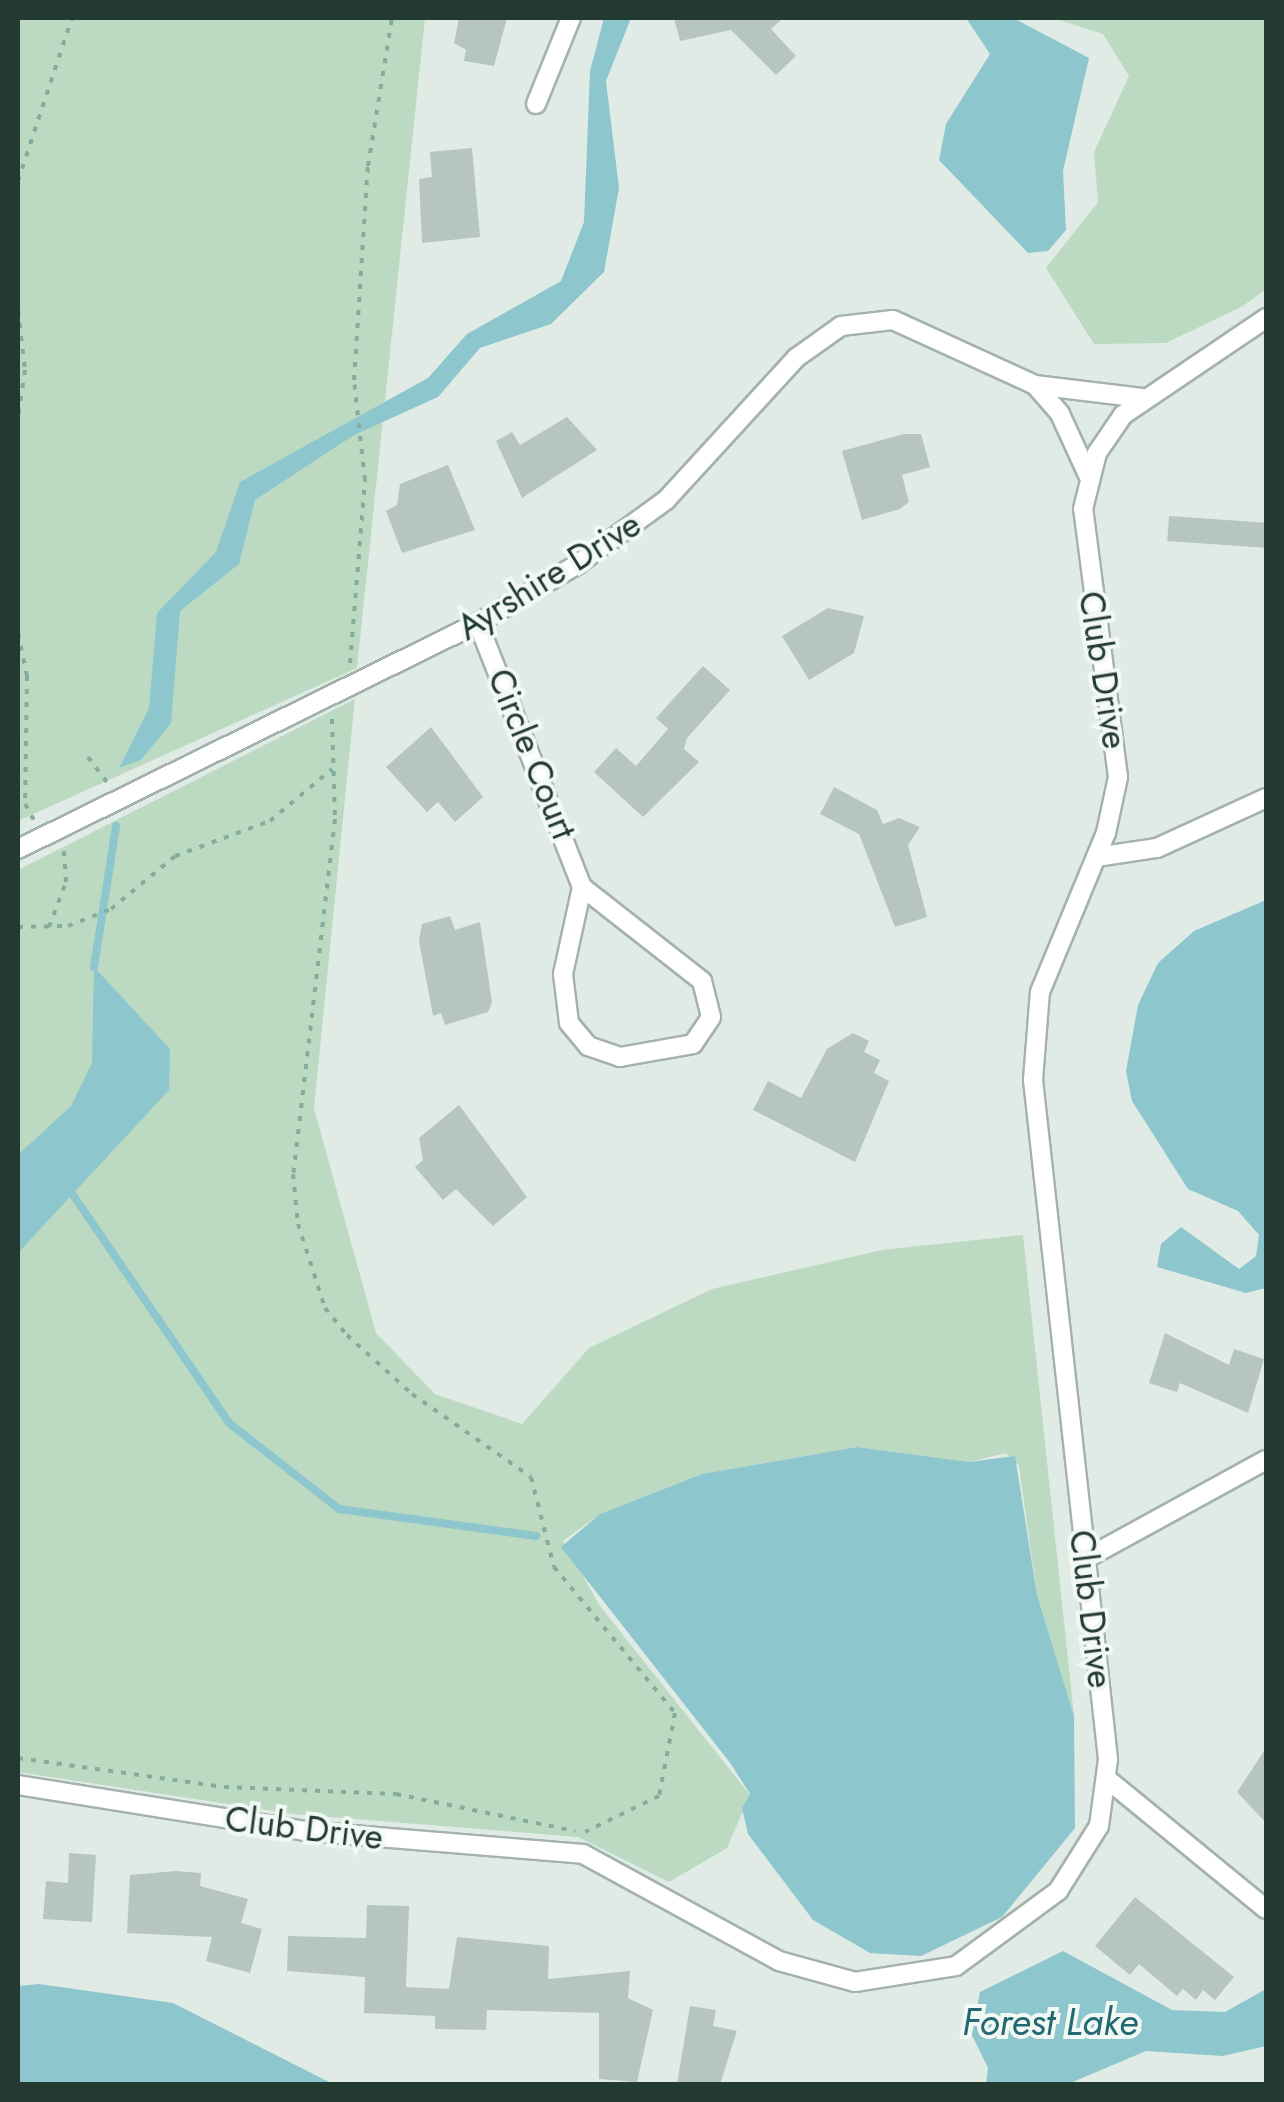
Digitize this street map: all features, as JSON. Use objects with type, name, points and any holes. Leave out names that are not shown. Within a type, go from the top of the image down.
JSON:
[{"type":"street","points":[[536,104],[571,18]]},
{"type":"street","points":[[1088,475],[1142,398],[1266,318]]},
{"type":"street","name":"Ayrshire Drive","points":[[18,850],[114,798],[478,622],[652,512],[796,358],[841,326],[916,326],[1035,385],[1142,398]]},
{"type":"street","name":"Ayrshire Drive","points":[[1035,385],[1060,414],[1088,475]]},
{"type":"street","name":"Club Drive","points":[[18,1785],[305,1831],[583,1854],[780,1961],[880,1983],[956,1966],[1044,1906],[1093,1840],[1108,1779],[1048,1261],[1033,1040],[1053,951],[1096,857],[1116,798],[1118,751],[1085,556],[1088,475]]},
{"type":"street","name":"Circle Court","points":[[478,622],[582,887],[702,981],[711,1017],[693,1044],[620,1057],[578,1036],[563,990],[582,887]]},
{"type":"street","points":[[1096,857],[1157,848],[1266,798]]},
{"type":"street","points":[[1085,1559],[1266,1460]]},
{"type":"street","points":[[1108,1779],[1266,1909]]},
{"type":"path","points":[[18,181],[72,18]]},
{"type":"path","points":[[18,1758],[224,1787],[396,1794],[599,1833],[662,1786],[675,1713],[554,1567],[532,1477],[375,1364],[326,1308],[309,1266],[293,1174],[323,951],[332,768],[365,438],[357,396],[368,166],[392,18]]},
{"type":"path","points":[[18,310],[25,370],[18,417]]},
{"type":"path","points":[[18,634],[27,676],[25,804],[49,832],[66,864],[49,927]]},
{"type":"path","points":[[88,757],[114,798]]},
{"type":"path","points":[[18,926],[49,927],[88,920],[111,908],[175,856],[270,821],[332,768]]},
{"type":"green space","points":[[18,18],[425,18],[357,668],[18,821]]},
{"type":"green space","points":[[1053,18],[1266,18],[1266,289],[1243,306],[1166,343],[1094,344],[1046,268],[1098,202],[1094,152],[1129,76],[1103,34]]},
{"type":"green space","points":[[355,699],[314,1108],[376,1333],[435,1394],[522,1424],[589,1348],[712,1289],[882,1250],[1023,1235],[1074,1716],[1037,1595],[1019,1466],[1006,1453],[969,1462],[857,1447],[702,1474],[600,1514],[563,1541],[600,1606],[750,1795],[727,1848],[669,1882],[578,1837],[293,1814],[18,1772],[18,870]]},
{"type":"water","points":[[604,18],[631,18],[606,81],[619,188],[604,272],[551,324],[480,348],[438,397],[354,435],[255,500],[239,564],[180,611],[171,723],[141,760],[119,768],[149,708],[157,613],[216,552],[240,482],[428,378],[467,334],[561,281],[584,222],[590,71]]},
{"type":"water","points":[[966,18],[1013,18],[1089,58],[1063,171],[1066,230],[1048,251],[1028,253],[939,160],[946,124],[990,54]]},
{"type":"water","points":[[1266,900],[1266,1288],[1246,1293],[1157,1267],[1161,1244],[1181,1227],[1239,1269],[1256,1256],[1259,1235],[1238,1211],[1188,1189],[1132,1101],[1126,1071],[1138,1005],[1158,963],[1194,931]]},
{"type":"water","points":[[94,967],[170,1049],[169,1090],[18,1253],[18,1155],[71,1106],[92,1063]]},
{"type":"water","points":[[857,1447],[969,1462],[1015,1456],[1037,1595],[1074,1716],[1075,1828],[1002,1917],[921,1956],[870,1953],[813,1920],[748,1834],[742,1808],[750,1794],[731,1764],[561,1547],[600,1514],[702,1474]]},
{"type":"water","name":"Forest Lake","points":[[1063,1951],[1172,2010],[1225,2012],[1266,1989],[1266,2046],[1223,2056],[1146,2051],[1068,2084],[986,2084],[988,2068],[972,2035],[980,1992]]},
{"type":"water","points":[[39,1984],[173,2003],[333,2084],[18,2084],[18,1986]]},
{"type":"building","points":[[459,18],[507,18],[494,66],[464,61],[466,50],[454,43]]},
{"type":"building","points":[[674,18],[783,18],[771,29],[796,56],[776,75],[731,30],[680,41]]},
{"type":"building","points":[[472,148],[480,237],[422,243],[419,179],[432,177],[430,152]]},
{"type":"building","points":[[567,417],[597,450],[522,498],[496,441],[512,432],[520,445]]},
{"type":"building","points":[[904,434],[921,434],[930,467],[902,475],[909,502],[900,509],[862,520],[842,451]]},
{"type":"building","points":[[448,465],[475,530],[402,553],[386,511],[397,505],[400,484]]},
{"type":"building","points":[[1169,516],[1266,523],[1264,548],[1167,541]]},
{"type":"building","points":[[828,608],[864,616],[854,653],[809,680],[782,636]]},
{"type":"building","points":[[703,666],[730,690],[687,738],[684,749],[699,762],[643,817],[594,772],[616,748],[636,766],[668,729],[656,718]]},
{"type":"building","points":[[431,727],[483,797],[455,822],[438,802],[427,812],[386,767]]},
{"type":"building","points":[[834,787],[877,810],[883,824],[899,818],[920,827],[908,845],[927,917],[895,927],[859,834],[820,814]]},
{"type":"building","points":[[450,916],[455,930],[480,922],[492,1002],[488,1012],[445,1025],[441,1013],[433,1016],[419,941],[422,924]]},
{"type":"building","points":[[853,1033],[869,1041],[864,1052],[880,1060],[874,1073],[889,1081],[855,1162],[753,1110],[768,1081],[801,1098],[827,1049]]},
{"type":"building","points":[[459,1105],[527,1197],[493,1226],[456,1189],[443,1200],[415,1167],[423,1160],[419,1138]]},
{"type":"building","points":[[1165,1333],[1229,1365],[1234,1349],[1264,1359],[1248,1413],[1180,1383],[1177,1392],[1149,1383]]},
{"type":"building","points":[[1266,1748],[1266,1823],[1237,1792]]},
{"type":"building","points":[[69,1853],[96,1855],[92,1922],[43,1919],[46,1881],[68,1883]]},
{"type":"building","points":[[201,1873],[200,1886],[248,1899],[241,1923],[262,1929],[250,1973],[206,1961],[212,1937],[127,1933],[130,1875]]},
{"type":"building","points":[[1135,1897],[1234,1977],[1215,2000],[1203,1990],[1196,2000],[1183,1989],[1177,1996],[1139,1964],[1130,1975],[1095,1946]]},
{"type":"building","points":[[367,1905],[409,1906],[406,1987],[449,1989],[457,1937],[549,1946],[548,1979],[630,1971],[628,1998],[653,2010],[637,2082],[599,2079],[599,2013],[487,2010],[486,2030],[435,2029],[435,2016],[364,2013],[365,1977],[287,1971],[288,1936],[366,1938]]},
{"type":"building","points":[[690,2006],[716,2010],[713,2026],[737,2031],[720,2084],[677,2084]]},
{"type":"waterway","points":[[94,967],[116,826]]},
{"type":"waterway","points":[[71,1192],[229,1423],[339,1509],[536,1536]]}]
